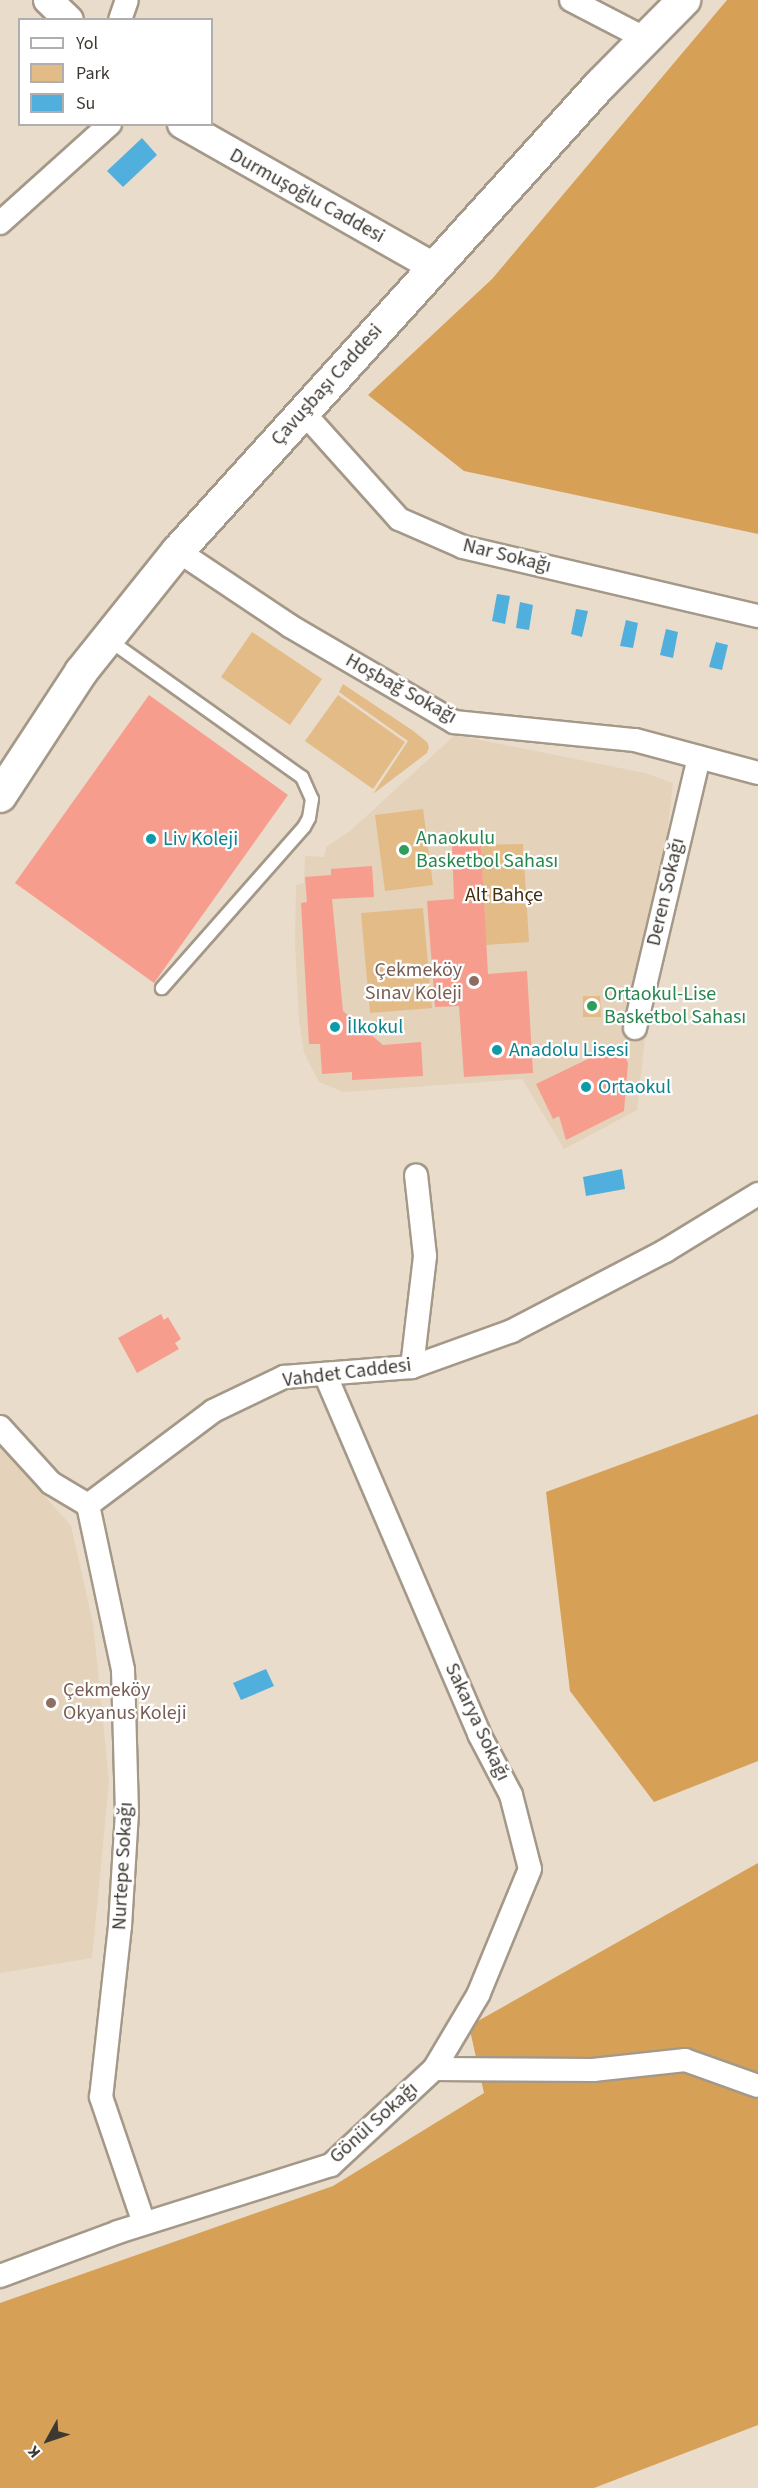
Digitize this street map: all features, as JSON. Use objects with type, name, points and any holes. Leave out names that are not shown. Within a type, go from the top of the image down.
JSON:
[{"type":"main road","name":"Çavuşbaşı Caddesi","points":[[0,796],[81,672],[178,551],[434,267],[684,0]]},
{"type":"street","points":[[48,0],[67,18]]},
{"type":"street","points":[[121,18],[127,0]]},
{"type":"street","points":[[571,0],[646,39]]},
{"type":"street","points":[[0,223],[108,126]]},
{"type":"street","name":"Durmuşoğlu Caddesi","points":[[186,126],[434,267]]},
{"type":"street","name":"Nar Sokağı","points":[[303,412],[399,519],[463,547],[758,616]]},
{"type":"street","name":"Hoşbağ Sokağı","points":[[178,551],[290,626],[454,722],[635,741],[758,773]]},
{"type":"street","name":"Deren Sokağı","points":[[635,1028],[699,758]]},
{"type":"street","points":[[412,1367],[425,1256],[416,1175]]},
{"type":"street","name":"Vahdet Caddesi","points":[[88,1505],[213,1411],[284,1377],[412,1367],[512,1331],[665,1251],[758,1194]]},
{"type":"street","name":"Sakarya Sokağı","points":[[324,1374],[479,1734],[511,1795],[530,1869],[478,1995],[434,2069]]},
{"type":"street","points":[[0,1427],[51,1483],[88,1505]]},
{"type":"street","name":"Nurtepe Sokağı","points":[[88,1505],[123,1670],[127,1812],[120,1926],[101,2097],[144,2223]]},
{"type":"street","name":"Gönül Sokağı","points":[[0,2276],[144,2223],[331,2165],[434,2069],[593,2070],[685,2060],[758,2086]]},
{"type":"lane","points":[[108,639],[302,777],[312,799],[309,818],[304,827],[162,988]]},
{"type":"shaded area","points":[[727,0],[758,0],[758,534],[464,471],[368,395],[492,279]]},
{"type":"shaded area","name":"Çekmeköy Sınav Koleji","points":[[455,735],[645,773],[673,783],[637,1110],[564,1149],[522,1079],[344,1092],[319,1082],[304,1053],[299,1020],[295,942],[296,885],[304,883],[305,856],[324,857],[326,847],[350,831]]},
{"type":"shaded area","points":[[758,1414],[758,1761],[654,1802],[570,1691],[546,1492]]},
{"type":"shaded area","name":"Çekmeköy Okyanus Koleji","points":[[0,1445],[71,1526],[93,1623],[109,1782],[92,1958],[0,1973]]},
{"type":"shaded area","points":[[758,1863],[758,2425],[594,2488],[0,2488],[0,2303],[333,2186],[484,2093],[469,2026]]},
{"type":"green space","points":[[252,632],[322,679],[290,725],[221,677]]},
{"type":"green space","points":[[343,684],[412,730],[427,742],[429,747],[427,753],[373,794],[408,741],[339,692]]},
{"type":"green space","points":[[338,695],[405,742],[373,789],[305,741]]},
{"type":"green space","name":"Anaokulu Basketbol Sahası","points":[[423,809],[433,885],[385,891],[375,815]]},
{"type":"green space","name":"Alt Bahçe","points":[[523,844],[529,942],[486,945],[481,845]]},
{"type":"green space","points":[[423,908],[432,1008],[370,1013],[361,913]]},
{"type":"green space","name":"Ortaokul-Lise Basketbol Sahası","points":[[583,996],[600,996],[601,1017],[583,1017]]},
{"type":"water","points":[[142,138],[157,155],[123,187],[107,171]]},
{"type":"water","points":[[497,594],[510,596],[505,624],[492,621]]},
{"type":"water","points":[[520,602],[533,605],[529,630],[516,628]]},
{"type":"water","points":[[576,609],[588,611],[582,637],[571,634]]},
{"type":"water","points":[[626,620],[638,623],[633,648],[620,646]]},
{"type":"water","points":[[666,629],[678,632],[673,658],[660,655]]},
{"type":"water","points":[[716,642],[728,645],[722,670],[709,667]]},
{"type":"water","points":[[622,1169],[625,1189],[586,1196],[583,1177]]},
{"type":"water","points":[[266,1669],[274,1686],[241,1700],[233,1683]]},
{"type":"building","name":"Liv Koleji","points":[[149,695],[288,795],[154,983],[15,883]]},
{"type":"building","points":[[481,845],[488,974],[527,971],[533,1073],[464,1077],[459,1006],[435,1007],[427,901],[454,899],[452,846]]},
{"type":"building","name":"İlkokul","points":[[372,866],[374,897],[332,899],[343,1011],[383,1045],[421,1042],[423,1076],[352,1080],[352,1072],[322,1074],[320,1044],[309,1044],[301,903],[307,902],[305,877],[331,875],[331,869]]},
{"type":"building","name":"Ortaokul","points":[[619,1044],[628,1063],[624,1111],[566,1140],[559,1116],[553,1119],[536,1084]]},
{"type":"building","points":[[161,1314],[164,1320],[168,1317],[181,1339],[175,1343],[179,1349],[137,1373],[118,1338]]},
{"type":"place","name":"Liv Koleji","points":[[151,839]]},
{"type":"place","name":"Anaokulu Basketbol Sahası","points":[[404,850]]},
{"type":"place","name":"Çekmeköy Sınav Koleji","points":[[474,981]]},
{"type":"place","name":"Ortaokul-Lise Basketbol Sahası","points":[[592,1006]]},
{"type":"place","name":"İlkokul","points":[[335,1027]]},
{"type":"place","name":"Anadolu Lisesi","points":[[497,1050]]},
{"type":"place","name":"Ortaokul","points":[[586,1087]]},
{"type":"place","name":"Çekmeköy Okyanus Koleji","points":[[51,1703]]}]
